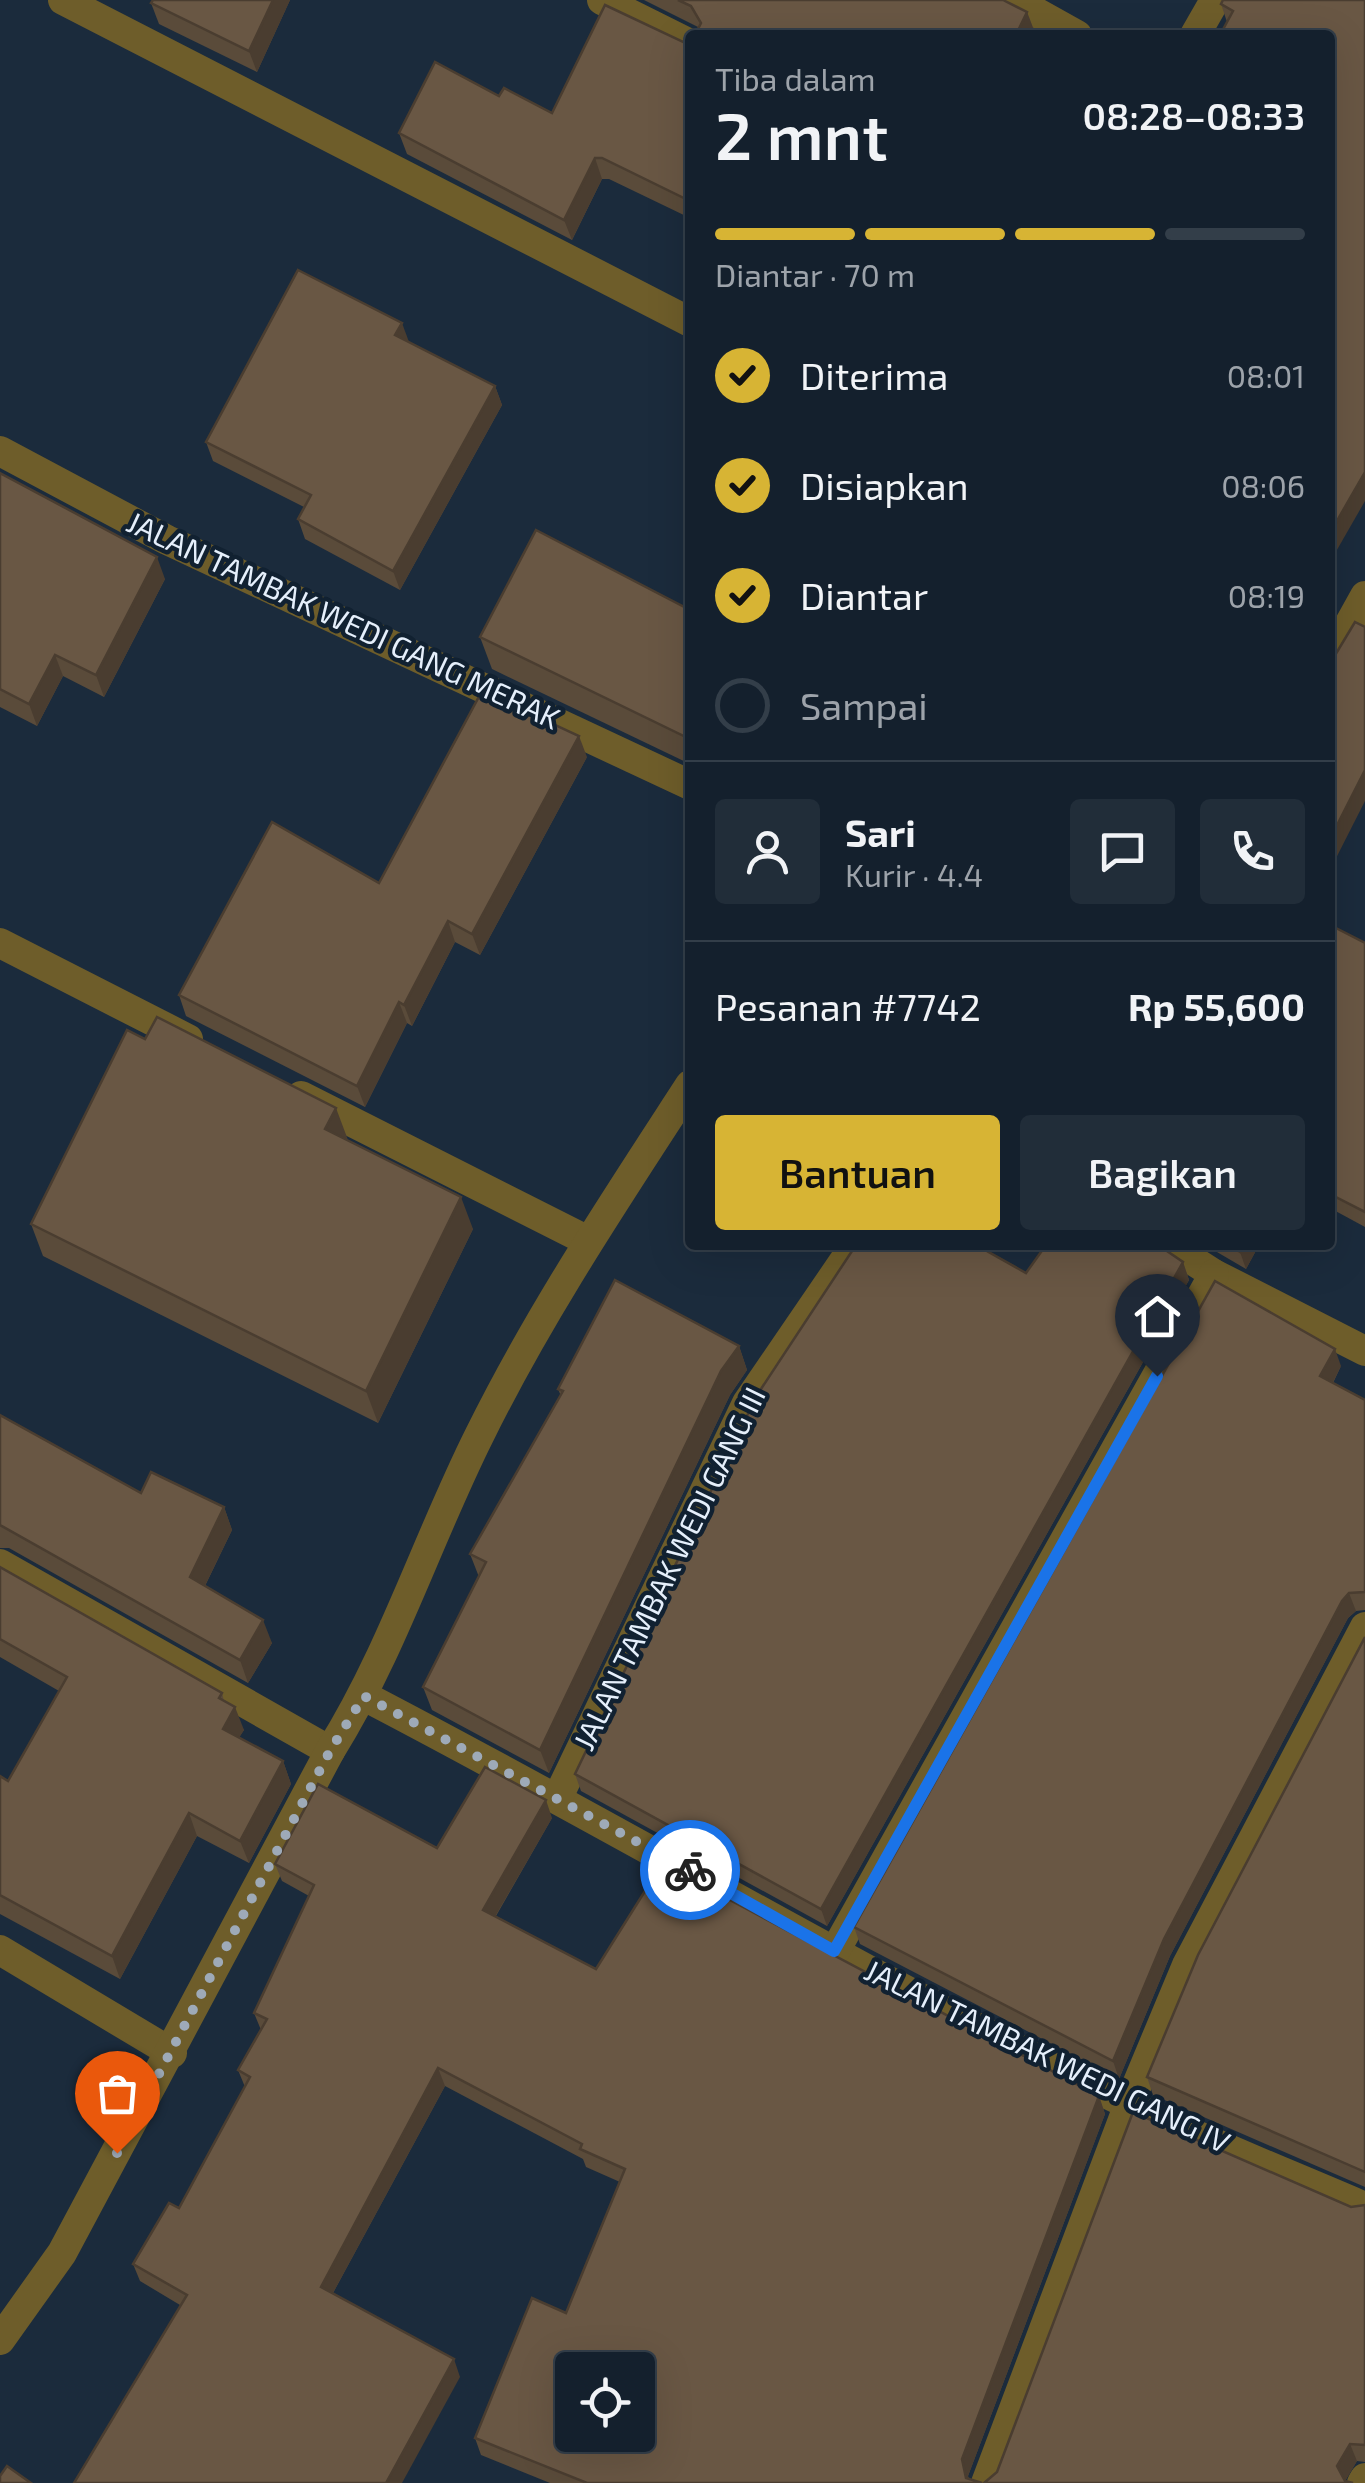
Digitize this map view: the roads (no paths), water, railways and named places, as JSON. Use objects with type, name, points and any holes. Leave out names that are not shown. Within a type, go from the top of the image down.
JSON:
[{"type":"street","points":[[64,0],[685,319]]},
{"type":"street","points":[[602,0],[685,42]]},
{"type":"street","points":[[1014,0],[1067,30]]},
{"type":"street","points":[[1197,30],[1215,0]]},
{"type":"street","name":"JALAN TAMBAK WEDI GANG MERAK","points":[[0,451],[167,540],[685,783]]},
{"type":"street","points":[[1335,651],[1365,596]]},
{"type":"street","points":[[0,943],[214,1052]]},
{"type":"street","points":[[267,1079],[588,1242]]},
{"type":"street","points":[[0,2340],[62,2253],[172,2054],[330,1751],[364,1696],[479,1436],[588,1242],[685,1094]]},
{"type":"street","name":"JALAN TAMBAK WEDI GANG III","points":[[558,1796],[747,1404],[852,1250]]},
{"type":"street","points":[[1177,1250],[1214,1274],[1365,1351]]},
{"type":"street","points":[[834,1951],[1214,1274]]},
{"type":"street","points":[[0,1564],[330,1751]]},
{"type":"street","points":[[986,2483],[1129,2104],[1187,1966],[1365,1627]]},
{"type":"street","name":"JALAN TAMBAK WEDI GANG IV","points":[[364,1696],[558,1796],[834,1951],[1129,2104],[1365,2207]]},
{"type":"street","points":[[0,1950],[172,2054]]}]
